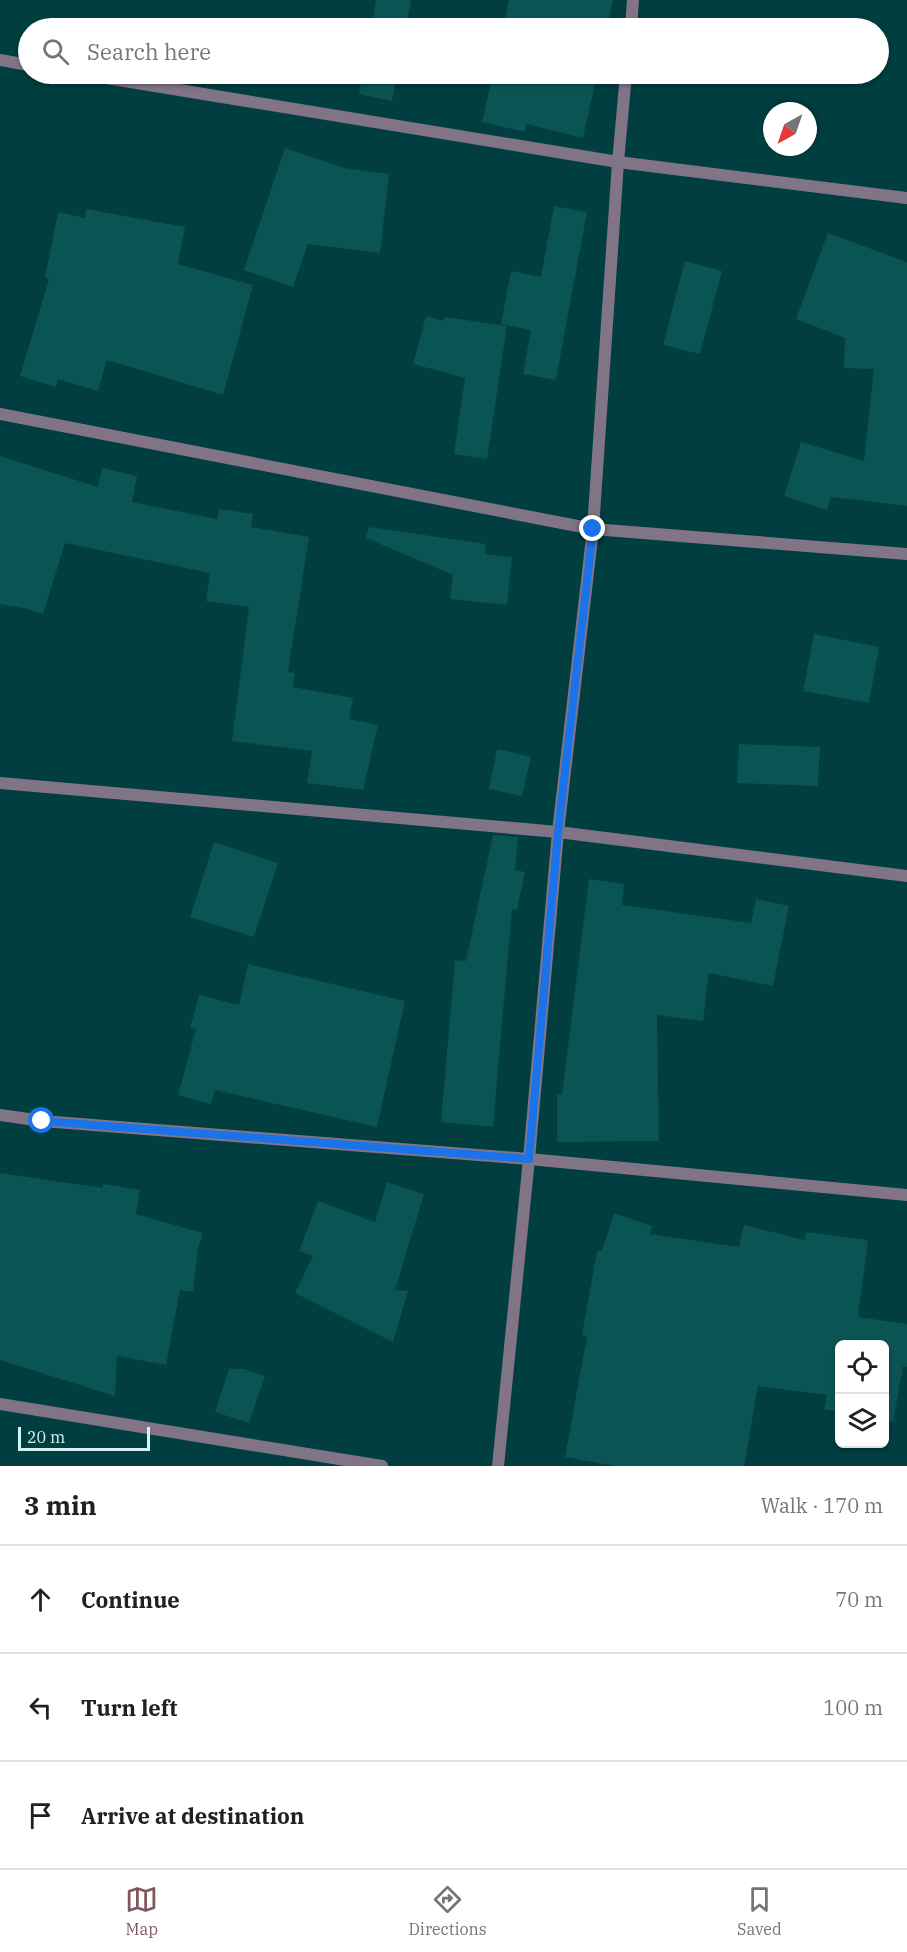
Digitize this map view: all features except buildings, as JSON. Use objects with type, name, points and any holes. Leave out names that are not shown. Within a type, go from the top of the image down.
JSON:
[{"type":"street","points":[[632,18],[633,0]]},
{"type":"street","points":[[0,60],[18,63]]},
{"type":"street","points":[[143,84],[618,162],[907,198]]},
{"type":"street","points":[[498,1466],[529,1159],[558,832],[593,529],[625,84]]},
{"type":"street","points":[[0,414],[593,529],[907,554]]},
{"type":"street","points":[[0,783],[558,832],[907,876]]},
{"type":"street","points":[[0,1115],[42,1121],[529,1159],[907,1195]]},
{"type":"street","points":[[0,1404],[382,1466]]},
{"type":"route","points":[[42,1121],[529,1159],[558,832],[593,529]]}]
